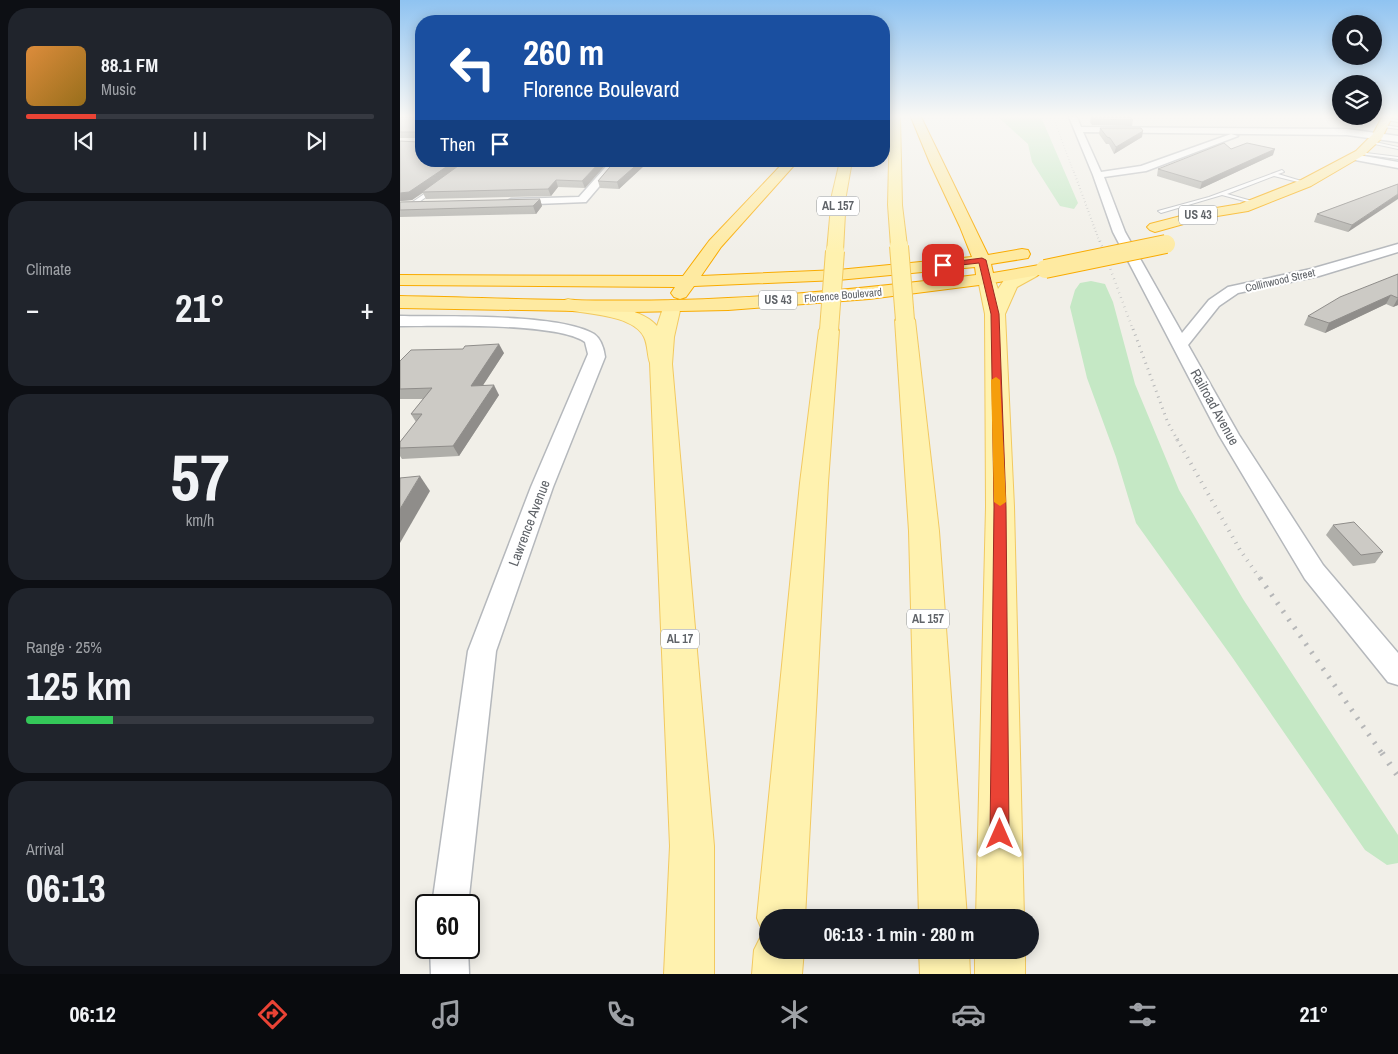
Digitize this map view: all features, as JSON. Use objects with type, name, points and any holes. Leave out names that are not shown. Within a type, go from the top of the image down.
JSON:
[{"type":"highway","points":[[936,162],[970,230],[982,260],[986,279]]},
{"type":"highway","name":"US 43","points":[[1109,238],[1204,214],[1250,206],[1306,183],[1343,162]]},
{"type":"highway","points":[[679,294],[715,244],[786,167]]},
{"type":"highway","name":"US 43","points":[[1218,226],[1227,224],[1250,206]]},
{"type":"highway","name":"Florence Boulevard","points":[[400,302],[568,305],[982,260],[1039,251],[1002,245],[970,230]]},
{"type":"highway","name":"Florence Boulevard","points":[[400,280],[586,283],[679,294],[869,293],[1038,271],[1166,244],[1183,238]]},
{"type":"highway","points":[[586,283],[657,272],[680,263],[715,244]]},
{"type":"main road","name":"AL 157","points":[[895,162],[899,246],[924,531],[942,909]]},
{"type":"main road","name":"AL 157","points":[[782,909],[814,483],[829,330],[839,195],[845,167]]},
{"type":"main road","points":[[995,314],[1010,284],[1038,271]]},
{"type":"main road","points":[[986,279],[995,314],[1000,507],[1000,909]]},
{"type":"main road","name":"AL 17","points":[[679,294],[664,337],[661,364],[692,846],[689,974]]},
{"type":"main road","points":[[568,305],[632,317],[645,324],[653,335],[661,364]]},
{"type":"main road","points":[[777,974],[778,959]]},
{"type":"main road","points":[[944,959],[945,974]]},
{"type":"main road","points":[[1000,959],[1000,974]]},
{"type":"street","name":"Railroad Avenue","points":[[1093,162],[1119,232],[1229,435],[1314,572],[1398,673]]},
{"type":"street","points":[[1098,175],[1143,169],[1161,162]]},
{"type":"street","points":[[502,202],[582,200],[611,167]]},
{"type":"street","points":[[400,205],[433,204]]},
{"type":"street","name":"Collinwood Street","points":[[1181,344],[1214,303],[1233,290],[1314,273],[1398,248]]},
{"type":"street","name":"Lawrence Avenue","points":[[400,321],[515,325],[574,330],[588,337],[595,345],[597,357],[542,487],[482,651],[451,894]]},
{"type":"street","points":[[449,959],[450,974]]},
{"type":"lane","points":[[1161,211],[1223,194],[1282,171]]},
{"type":"lane","points":[[1272,174],[1306,183]]},
{"type":"lane","points":[[413,204],[442,184]]},
{"type":"lane","points":[[1223,194],[1250,206]]},
{"type":"green space","points":[[1032,162],[1061,162],[1078,203],[1074,209],[1060,206]]},
{"type":"green space","points":[[1091,281],[1105,284],[1113,302],[1135,384],[1179,490],[1243,599],[1398,835],[1398,863],[1387,865],[1365,850],[1232,657],[1136,523],[1116,457],[1087,378],[1070,307],[1075,290],[1080,283]]},
{"type":"building","points":[[400,162],[415,162],[415,167],[446,167],[409,192],[400,193]]},
{"type":"building","points":[[1175,162],[1245,162],[1202,182],[1158,169]]},
{"type":"building","points":[[457,167],[595,167],[582,181],[556,180],[548,189],[422,192]]},
{"type":"building","points":[[610,167],[634,167],[617,182],[598,181]]},
{"type":"building","points":[[1398,184],[1398,194],[1352,225],[1317,214]]},
{"type":"building","points":[[540,199],[533,206],[400,210],[400,202]]},
{"type":"building","points":[[1398,274],[1398,298],[1391,295],[1329,323],[1308,316],[1340,297]]},
{"type":"building","points":[[499,344],[471,386],[494,385],[453,446],[400,448],[400,442],[422,414],[411,414],[432,388],[400,389],[400,361],[411,350],[463,349],[465,346]]},
{"type":"building","points":[[420,476],[400,509],[400,478]]},
{"type":"building","points":[[1354,522],[1383,552],[1361,555],[1333,525]]},
{"type":"railway","points":[[1070,162],[1074,173]]},
{"type":"railway","points":[[1074,172],[1100,243]]},
{"type":"railway","points":[[1100,241],[1133,330]]},
{"type":"railway","points":[[1133,329],[1168,423],[1178,441]]},
{"type":"railway","points":[[1177,439],[1240,550],[1261,580]]},
{"type":"railway","points":[[1260,578],[1383,755]]},
{"type":"railway","points":[[1382,753],[1398,776]]},
{"type":"slow traffic","points":[[996,380],[1000,502]]},
{"type":"route","points":[[943,265],[982,260],[995,314],[996,417],[1000,507],[1000,834]]}]
